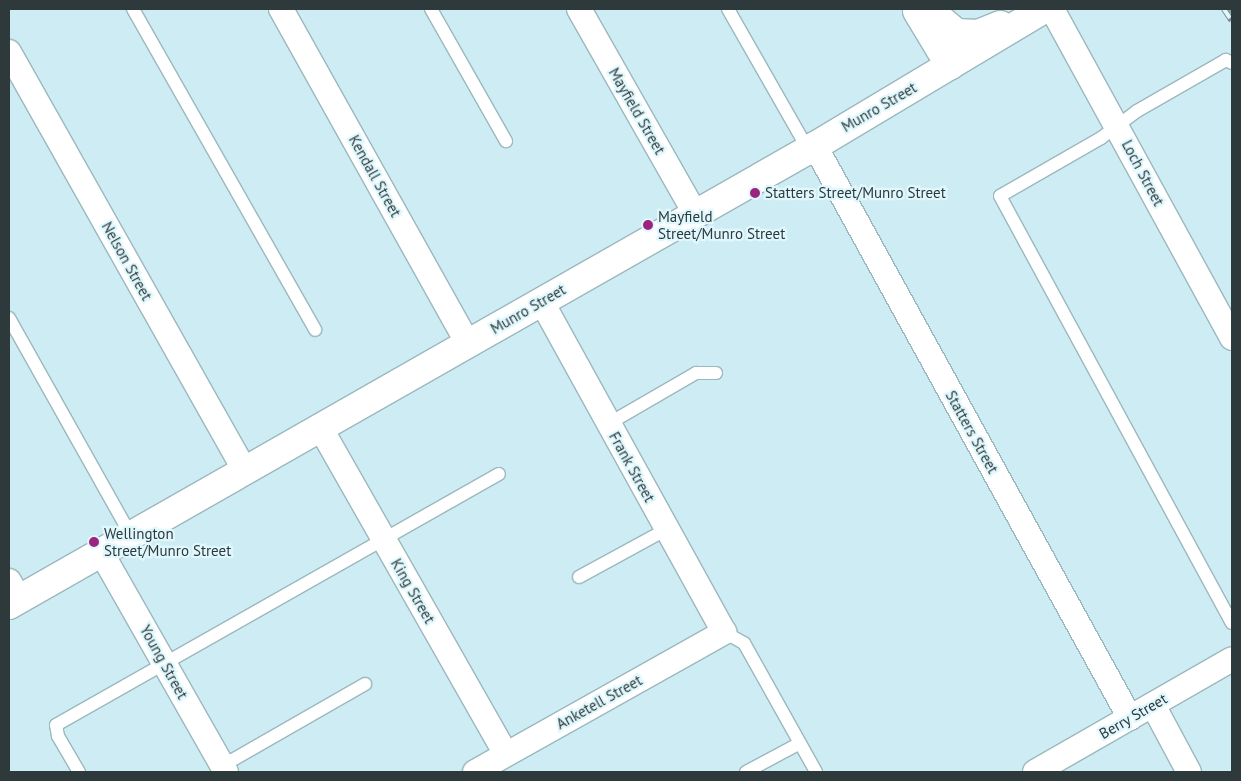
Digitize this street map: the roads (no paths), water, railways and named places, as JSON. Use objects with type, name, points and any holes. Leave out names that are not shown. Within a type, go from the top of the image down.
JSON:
[{"type":"street","name":"Kendall Street","points":[[281,9],[468,343]]},
{"type":"street","name":"Mayfield Street","points":[[579,9],[695,213]]},
{"type":"street","points":[[916,9],[950,66]]},
{"type":"street","points":[[928,9],[947,27],[968,35],[1042,9]]},
{"type":"street","name":"Munro Street","points":[[12,595],[101,552],[131,535],[811,148],[1042,9]]},
{"type":"street","name":"Loch Street","points":[[1052,9],[1232,338]]},
{"type":"street","name":"Nelson Street","points":[[9,52],[245,470]]},
{"type":"street","name":"Statters Street","points":[[811,148],[1130,718]]},
{"type":"street","name":"Frank Street","points":[[541,301],[724,632]]},
{"type":"street","name":"King Street","points":[[320,427],[506,754]]},
{"type":"street","name":"Young Street","points":[[101,552],[224,769]]},
{"type":"street","name":"Anketell Street","points":[[475,772],[724,632]]},
{"type":"street","name":"Berry Street","points":[[1036,772],[1232,659]]},
{"type":"street","points":[[1153,705],[1189,772]]},
{"type":"lane","points":[[133,9],[315,330]]},
{"type":"lane","points":[[431,9],[506,141]]},
{"type":"lane","points":[[728,9],[811,148]]},
{"type":"lane","points":[[1232,63],[1226,60],[1000,196],[1232,623]]},
{"type":"lane","points":[[9,318],[131,535]]},
{"type":"lane","points":[[608,424],[696,373],[716,373]]},
{"type":"lane","points":[[79,772],[58,736],[56,725],[166,664],[277,607],[384,540],[499,474]]},
{"type":"lane","points":[[579,577],[667,529]]},
{"type":"lane","points":[[724,632],[744,643],[816,772]]},
{"type":"lane","points":[[224,769],[365,684]]},
{"type":"lane","points":[[746,772],[800,743]]},
{"type":"railway","points":[[1224,9],[1232,21]]},
{"type":"place","name":"Statters Street/Munro Street","points":[[755,193]]},
{"type":"place","name":"Mayfield Street/Munro Street","points":[[648,225]]},
{"type":"place","name":"Wellington Street/Munro Street","points":[[94,542]]}]
